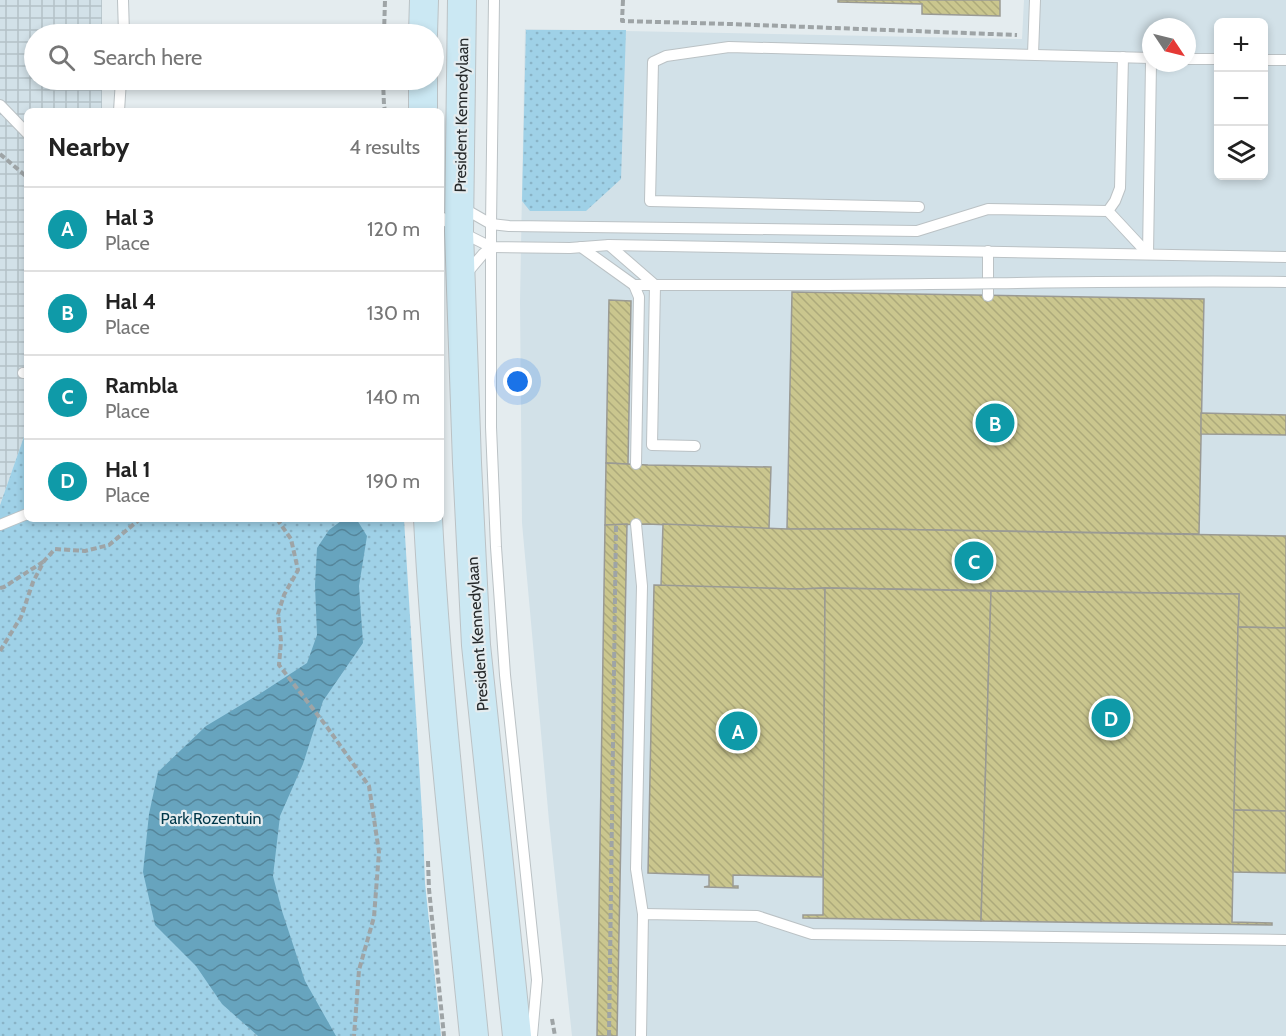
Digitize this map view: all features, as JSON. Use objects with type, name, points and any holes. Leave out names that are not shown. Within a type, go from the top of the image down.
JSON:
[{"type":"main road","points":[[423,0],[423,24]]},
{"type":"main road","name":"President Kennedylaan","points":[[462,0],[453,218],[461,280],[466,463],[476,645],[517,1036]]},
{"type":"main road","points":[[423,90],[423,108]]},
{"type":"main road","points":[[428,522],[444,728],[474,1036]]},
{"type":"lane","points":[[123,0],[124,24]]},
{"type":"lane","points":[[494,0],[490,427],[505,675],[537,980],[532,1036]]},
{"type":"lane","points":[[1033,54],[1035,0]]},
{"type":"lane","points":[[919,207],[650,201],[653,62],[666,56],[729,47],[1142,58]]},
{"type":"lane","points":[[1108,211],[1120,188],[1123,57]]},
{"type":"lane","points":[[1196,59],[1214,59]]},
{"type":"lane","points":[[1268,60],[1286,60]]},
{"type":"lane","points":[[1148,254],[1151,72]]},
{"type":"lane","points":[[119,107],[120,90]]},
{"type":"lane","points":[[0,105],[24,130]]},
{"type":"lane","points":[[453,218],[479,218],[491,224],[521,226],[917,231],[988,209],[1108,211],[1148,254]]},
{"type":"lane","points":[[453,218],[491,247],[609,245],[1286,256]]},
{"type":"lane","points":[[609,245],[655,285],[652,446],[695,446]]},
{"type":"lane","points":[[461,280],[491,247]]},
{"type":"lane","points":[[581,247],[634,285],[639,297],[636,464]]},
{"type":"lane","points":[[988,251],[988,296]]},
{"type":"lane","points":[[634,285],[1286,282]]},
{"type":"lane","points":[[0,525],[24,514]]},
{"type":"lane","points":[[636,524],[642,586],[636,869],[643,914],[641,1036]]},
{"type":"lane","points":[[643,914],[757,916],[812,934],[1286,940]]},
{"type":"path","points":[[384,24],[385,0]]},
{"type":"path","points":[[622,0],[622,21],[1034,35]]},
{"type":"path","points":[[384,90],[385,108]]},
{"type":"path","points":[[0,154],[24,174]]},
{"type":"path","points":[[0,588],[44,561],[55,549],[85,550],[109,545],[136,522]]},
{"type":"path","points":[[279,522],[291,539],[298,570],[284,595],[278,614],[279,665],[369,786],[379,852],[374,917],[359,970],[354,1036]]},
{"type":"path","points":[[609,1036],[616,524]]},
{"type":"path","points":[[0,651],[21,617],[33,582],[44,561]]},
{"type":"path","points":[[552,1011],[555,1036]]},
{"type":"shaded area","points":[[0,0],[102,0],[102,24],[24,24],[24,90],[102,90],[102,108],[24,108],[24,437],[0,505]]},
{"type":"shaded area","points":[[1024,0],[1286,0],[1286,1036],[572,1036],[549,821],[522,523],[520,302],[525,29],[1022,39]]},
{"type":"green space","points":[[526,30],[626,30],[621,179],[586,211],[530,211],[522,201]]},
{"type":"green space","name":"Park Rozentuin","points":[[24,437],[24,522],[404,522],[425,883],[441,1036],[0,1036],[0,505]]},
{"type":"water","points":[[340,522],[358,522],[367,536],[359,586],[363,643],[323,701],[303,764],[280,816],[273,876],[305,981],[336,1036],[258,1036],[222,1004],[196,966],[155,925],[143,872],[149,814],[158,772],[206,726],[307,663],[317,635],[315,585],[317,548],[329,530]]},
{"type":"building","points":[[838,0],[1000,0],[1000,16],[922,14],[922,4],[838,2]]},
{"type":"building","points":[[792,292],[1204,299],[1199,534],[787,529]]},
{"type":"building","points":[[609,300],[631,301],[628,464],[606,463]]},
{"type":"building","points":[[1201,413],[1286,415],[1286,435],[1201,434]]},
{"type":"building","points":[[606,463],[771,467],[769,529],[647,524],[605,525]]},
{"type":"building","points":[[627,524],[617,1036],[597,1036],[605,525]]},
{"type":"building","points":[[663,524],[787,529],[1286,536],[1286,628],[1238,627],[1239,594],[661,586]]},
{"type":"building","points":[[654,585],[825,588],[823,877],[733,875],[733,886],[738,886],[738,888],[704,887],[709,886],[709,875],[648,873]]},
{"type":"building","points":[[825,588],[991,591],[981,921],[803,918],[803,915],[823,915]]},
{"type":"building","points":[[991,591],[1239,594],[1232,922],[1272,923],[1272,925],[981,921]]},
{"type":"building","points":[[1238,627],[1286,628],[1286,811],[1234,810]]},
{"type":"building","points":[[1234,810],[1286,811],[1286,873],[1233,872]]},
{"type":"place","name":"Hal 4","points":[[995,423]]},
{"type":"place","name":"Rambla","points":[[974,561]]},
{"type":"place","name":"Hal 1","points":[[1111,718]]},
{"type":"place","name":"Hal 3","points":[[738,731]]}]
